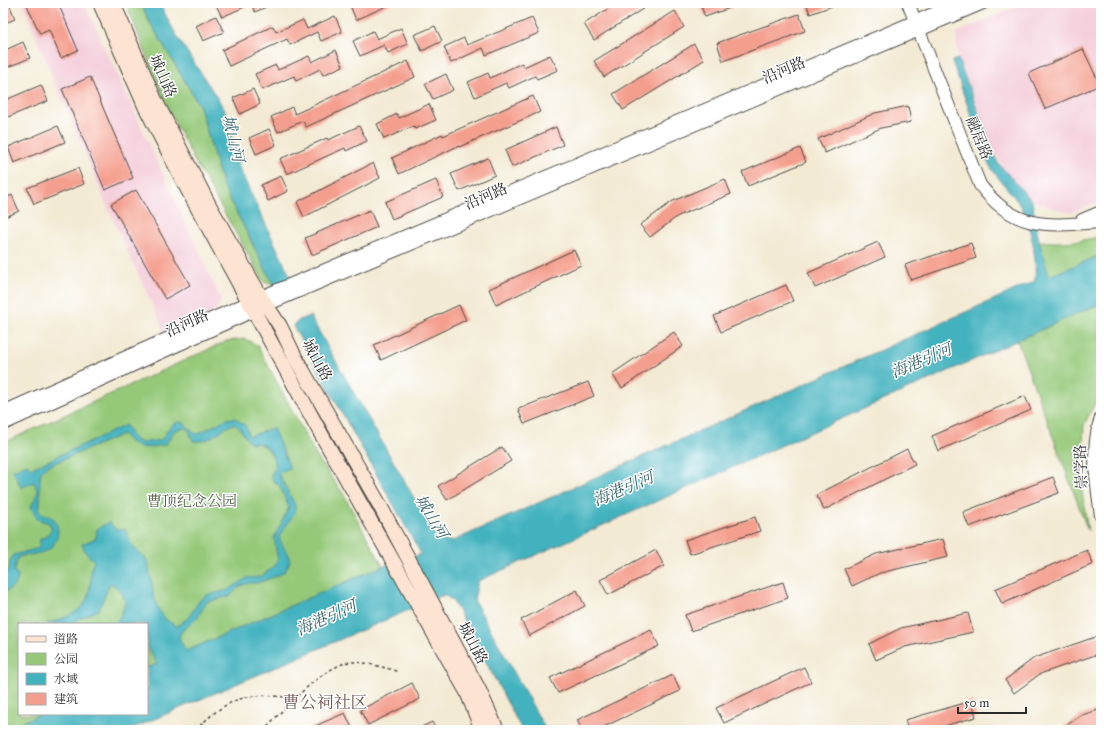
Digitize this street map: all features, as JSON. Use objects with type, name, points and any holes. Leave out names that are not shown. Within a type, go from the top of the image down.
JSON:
[{"type":"main road","name":"城山路","points":[[100,3],[145,106],[190,194],[258,304],[280,326],[295,357],[405,554],[426,607],[467,692],[482,730]]},
{"type":"main road","name":"城山路","points":[[113,3],[155,100],[258,304],[392,560],[426,607],[479,690],[497,730]]},
{"type":"street","name":"融居路","points":[[908,3],[980,184],[990,198],[1012,216],[1042,224],[1101,222]]},
{"type":"street","name":"沿河路","points":[[916,26],[958,3]]},
{"type":"street","name":"沿河路","points":[[3,412],[916,26],[983,3]]},
{"type":"street","points":[[1074,224],[1101,212]]},
{"type":"street","name":"沿河路","points":[[3,424],[258,304]]},
{"type":"street","name":"崇学路","points":[[1101,418],[1096,431],[1096,476],[1101,516]]},
{"type":"path","points":[[264,730],[313,681],[346,663],[380,665],[399,672]]},
{"type":"path","points":[[196,730],[225,704],[244,697],[277,695],[295,699]]},
{"type":"shaded area","points":[[22,3],[84,3],[221,300],[216,311],[165,333],[106,204]]},
{"type":"shaded area","points":[[1025,3],[1101,3],[1101,201],[1070,213],[1032,201],[1002,168],[958,59],[956,33]]},
{"type":"green space","points":[[126,3],[141,3],[148,19],[200,107],[222,184],[274,286],[264,282],[194,160],[165,102]]},
{"type":"green space","points":[[1101,236],[1101,255],[1049,277],[1039,241],[1070,242]]},
{"type":"green space","points":[[1101,303],[1101,392],[1084,425],[1081,485],[1088,531],[1017,340]]},
{"type":"green space","name":"曹顶纪念公园","points":[[245,339],[257,345],[317,457],[342,492],[383,566],[148,668],[148,623],[18,623],[18,715],[39,715],[3,730],[3,443],[227,341]]},
{"type":"water","points":[[141,3],[159,3],[178,38],[225,110],[239,168],[291,278],[274,286],[222,184],[200,107],[148,19]]},
{"type":"water","name":"海港引河","points":[[958,59],[998,163],[1032,201],[1039,241],[1049,276],[1101,255],[1101,303],[478,581],[474,600],[546,730],[522,730],[459,612],[452,600],[444,595],[129,730],[4,730],[39,715],[148,715],[148,668],[157,664],[148,649],[148,623],[116,623],[125,602],[123,595],[116,587],[110,583],[99,610],[69,623],[50,623],[73,614],[83,605],[89,592],[91,572],[94,561],[85,552],[82,544],[96,538],[97,529],[109,522],[117,530],[125,529],[132,546],[148,561],[154,598],[159,610],[166,620],[177,626],[188,618],[200,600],[207,595],[228,590],[247,578],[260,577],[274,567],[278,560],[274,538],[289,507],[279,485],[273,481],[271,474],[276,467],[271,453],[261,444],[251,443],[234,424],[209,438],[199,441],[193,441],[188,429],[183,428],[175,430],[166,444],[147,448],[137,446],[128,440],[123,434],[48,466],[41,472],[39,510],[43,515],[54,519],[57,524],[58,535],[53,546],[48,550],[20,556],[16,561],[14,573],[18,575],[17,581],[9,590],[3,592],[4,576],[9,569],[10,561],[13,555],[39,548],[40,539],[45,537],[52,529],[49,523],[37,519],[31,507],[38,492],[34,482],[21,488],[13,470],[27,464],[32,468],[126,425],[133,438],[141,443],[161,440],[170,427],[178,422],[183,422],[194,433],[198,434],[226,419],[235,418],[246,426],[249,436],[273,428],[290,468],[278,473],[295,505],[295,512],[279,537],[290,561],[285,571],[277,576],[257,583],[249,583],[240,586],[230,596],[207,602],[197,618],[181,632],[179,638],[186,651],[383,566],[421,554],[293,326],[299,320],[310,316],[433,531],[444,541],[453,541],[1035,281],[1034,250],[1026,219],[1017,201],[987,161],[952,61]]},
{"type":"building","points":[[9,3],[15,19],[3,24],[3,5]]},
{"type":"building","points":[[26,3],[58,3],[78,50],[61,58],[49,30],[40,34]]},
{"type":"building","points":[[215,3],[275,3],[255,12],[251,4],[222,17]]},
{"type":"building","points":[[349,3],[393,3],[356,20]]},
{"type":"building","points":[[617,3],[652,3],[594,40],[584,24]]},
{"type":"building","points":[[700,3],[741,3],[741,4],[705,17]]},
{"type":"building","points":[[806,3],[837,3],[838,4],[810,14]]},
{"type":"building","points":[[675,11],[684,27],[604,77],[594,61]]},
{"type":"building","points":[[799,14],[805,31],[723,61],[717,43]]},
{"type":"building","points":[[216,16],[224,32],[203,41],[196,26]]},
{"type":"building","points":[[335,16],[342,32],[321,41],[317,32],[290,45],[287,39],[229,66],[222,50],[273,26],[276,32],[303,20],[307,29]]},
{"type":"building","points":[[532,18],[539,33],[486,55],[483,48],[451,63],[444,47],[464,38],[467,45]]},
{"type":"building","points":[[435,26],[442,41],[422,51],[414,35]]},
{"type":"building","points":[[401,28],[408,44],[388,53],[384,45],[360,56],[353,41],[373,31],[377,39]]},
{"type":"building","points":[[23,42],[30,58],[3,69],[3,51]]},
{"type":"building","points":[[694,44],[704,60],[623,110],[613,94]]},
{"type":"building","points":[[1083,49],[1100,85],[1045,109],[1029,73]]},
{"type":"building","points":[[336,50],[343,66],[323,75],[320,69],[296,81],[294,76],[262,90],[255,74],[276,65],[278,70],[309,56],[312,62]]},
{"type":"building","points":[[550,55],[558,70],[537,79],[535,76],[509,88],[506,83],[475,97],[468,82],[488,73],[490,78],[522,63],[524,67]]},
{"type":"building","points":[[408,61],[415,77],[306,127],[303,121],[278,132],[271,117],[292,107],[295,114]]},
{"type":"building","points":[[446,74],[453,90],[433,99],[425,84]]},
{"type":"building","points":[[90,77],[133,178],[105,190],[62,89]]},
{"type":"building","points":[[41,85],[48,101],[3,119],[3,101]]},
{"type":"building","points":[[253,89],[260,104],[240,114],[233,98]]},
{"type":"building","points":[[533,96],[540,112],[459,147],[458,146],[399,174],[392,158],[442,134],[443,136]]},
{"type":"building","points":[[429,104],[436,120],[415,129],[414,126],[384,139],[377,124],[397,114],[399,118]]},
{"type":"building","points":[[908,106],[911,122],[881,128],[825,153],[818,139],[875,113]]},
{"type":"building","points":[[58,126],[65,142],[14,163],[8,147]]},
{"type":"building","points":[[359,126],[367,141],[346,151],[345,148],[287,174],[280,159],[327,138],[328,140]]},
{"type":"building","points":[[556,127],[563,145],[512,167],[505,150]]},
{"type":"building","points":[[269,129],[276,145],[256,154],[249,138]]},
{"type":"building","points":[[800,148],[806,162],[748,186],[742,172]]},
{"type":"building","points":[[488,158],[495,175],[459,191],[451,174]]},
{"type":"building","points":[[373,163],[380,178],[304,217],[297,202]]},
{"type":"building","points":[[78,168],[84,184],[34,204],[27,188]]},
{"type":"building","points":[[281,176],[288,191],[268,201],[261,185]]},
{"type":"building","points":[[725,179],[731,194],[678,216],[650,237],[640,225],[673,201]]},
{"type":"building","points":[[436,180],[443,197],[392,219],[385,202]]},
{"type":"building","points":[[136,190],[190,285],[165,299],[111,204]]},
{"type":"building","points":[[12,195],[19,211],[3,218],[3,199]]},
{"type":"building","points":[[370,210],[377,227],[312,255],[305,238]]},
{"type":"building","points":[[878,242],[885,257],[815,288],[808,273]]},
{"type":"building","points":[[971,243],[976,258],[911,280],[905,265]]},
{"type":"building","points":[[574,250],[581,265],[496,305],[489,289]]},
{"type":"building","points":[[786,285],[793,301],[721,332],[714,316]]},
{"type":"building","points":[[459,305],[466,320],[381,360],[374,345]]},
{"type":"building","points":[[674,332],[683,346],[622,388],[612,374]]},
{"type":"building","points":[[588,382],[594,396],[524,424],[518,409]]},
{"type":"building","points":[[1025,396],[1031,410],[938,451],[932,436]]},
{"type":"building","points":[[502,447],[511,461],[447,500],[438,486]]},
{"type":"building","points":[[907,449],[915,464],[824,510],[816,495]]},
{"type":"building","points":[[1053,477],[1059,493],[969,527],[963,512]]},
{"type":"building","points":[[755,517],[760,531],[690,554],[685,540]]},
{"type":"building","points":[[943,539],[948,557],[880,573],[852,586],[844,569],[876,554]]},
{"type":"building","points":[[656,550],[664,566],[608,595],[600,580]]},
{"type":"building","points":[[1087,550],[1093,564],[1002,604],[995,589]]},
{"type":"building","points":[[783,582],[788,598],[691,631],[685,615]]},
{"type":"building","points":[[577,590],[585,606],[529,636],[521,620]]},
{"type":"building","points":[[968,613],[973,632],[905,647],[876,660],[869,644],[901,628]]},
{"type":"building","points":[[651,630],[659,646],[558,693],[550,678]]},
{"type":"building","points":[[1101,635],[1101,653],[1040,674],[1014,693],[1005,680],[1034,658]]},
{"type":"building","points":[[804,667],[811,682],[724,723],[716,708]]},
{"type":"building","points":[[673,675],[680,691],[597,730],[582,730],[577,720]]},
{"type":"building","points":[[412,683],[420,699],[368,725],[360,710]]},
{"type":"building","points":[[972,701],[976,717],[930,730],[908,730],[905,720]]},
{"type":"building","points":[[1101,709],[1101,730],[1059,730],[1082,715]]},
{"type":"building","points":[[345,713],[353,730],[306,730]]},
{"type":"building","points":[[432,722],[436,730],[415,730]]},
{"type":"district","name":"曹公祠社区","points":[[325,702]]},
{"type":"water label","name":"城山河","points":[[234,138]]},
{"type":"water label","name":"城山河","points":[[432,516]]}]
